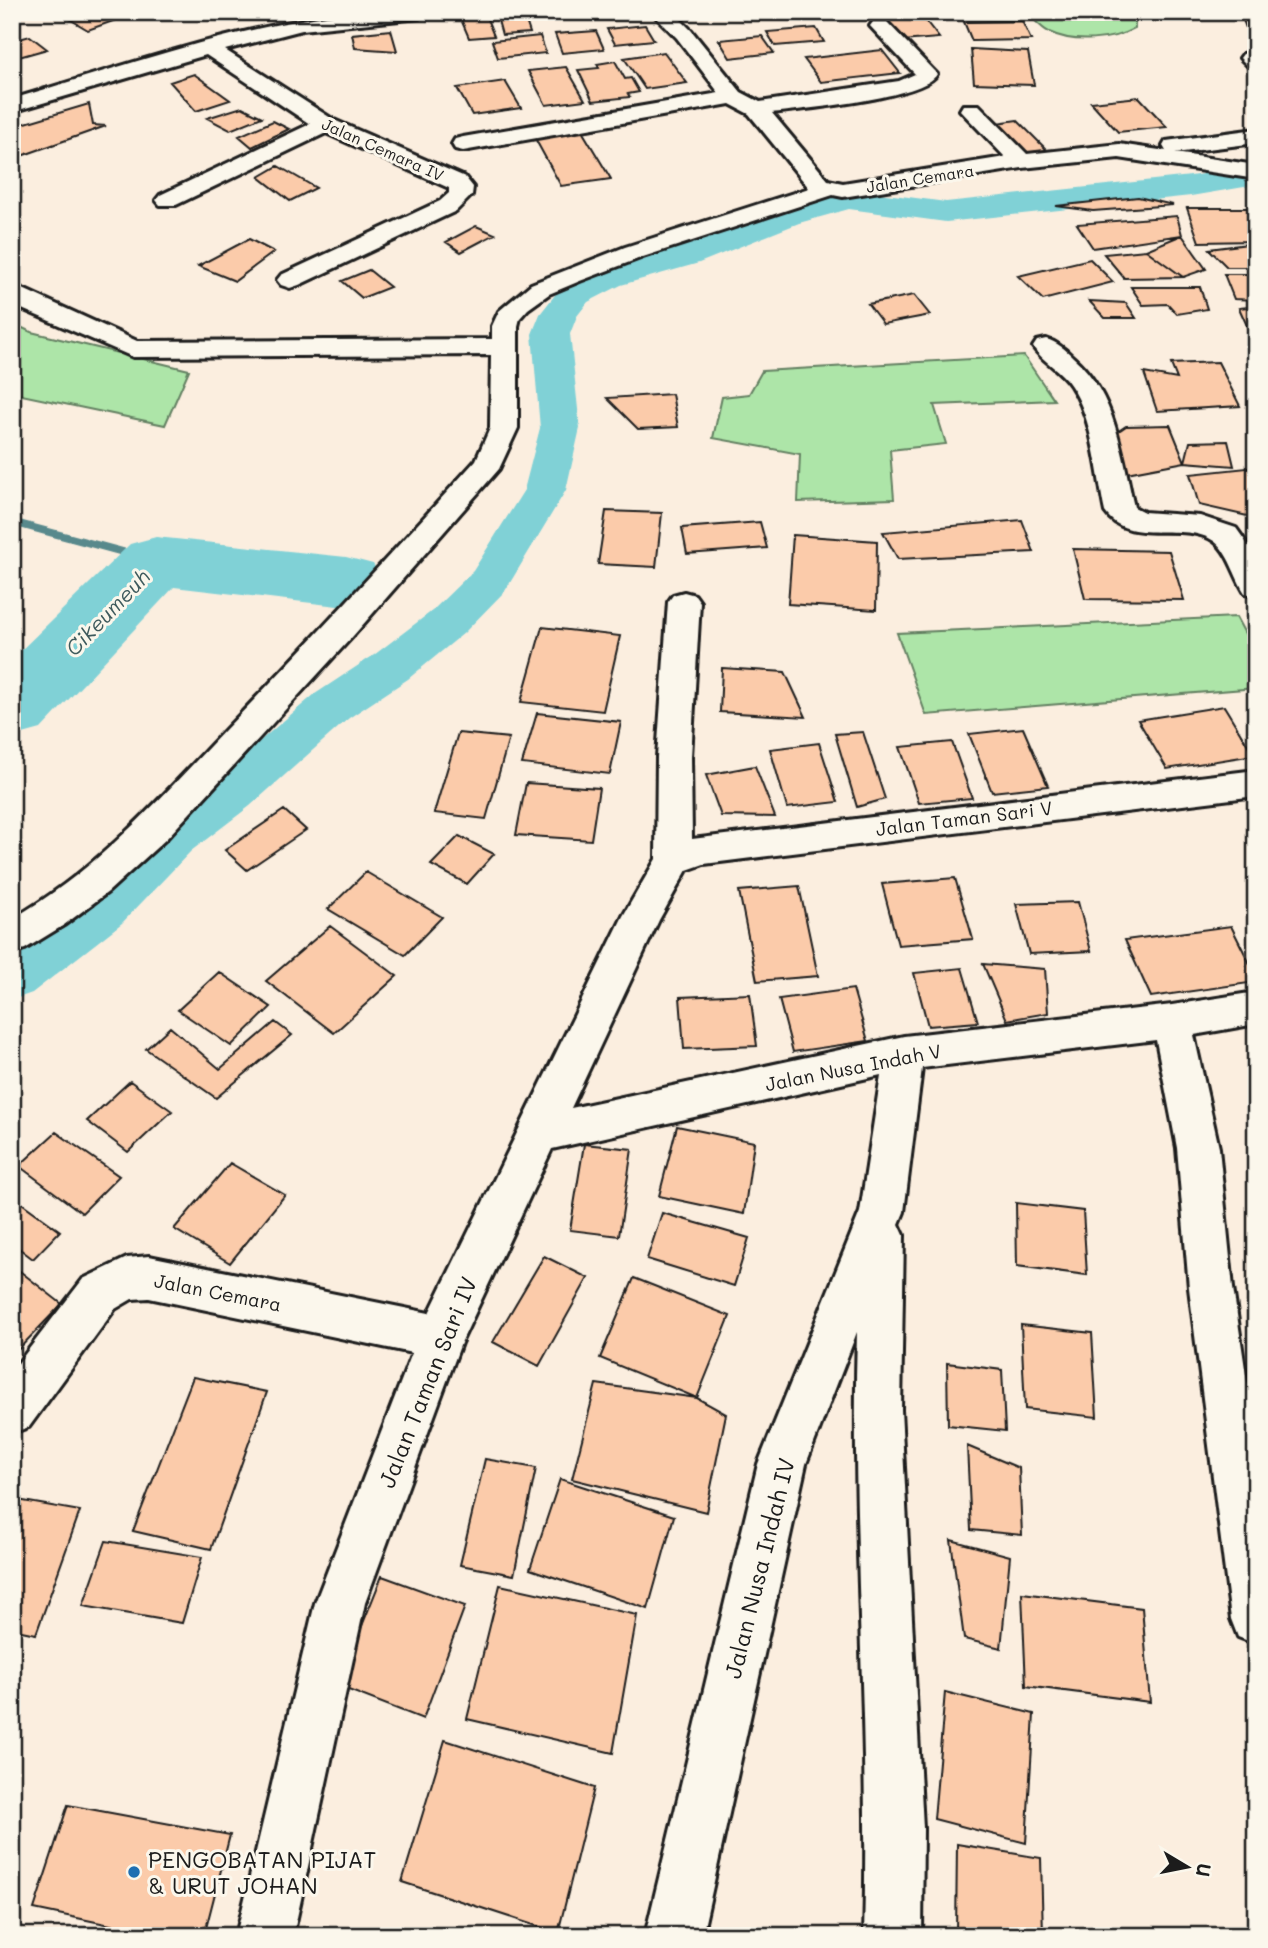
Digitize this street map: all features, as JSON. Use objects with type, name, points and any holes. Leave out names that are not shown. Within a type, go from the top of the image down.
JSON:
[{"type":"street","points":[[16,101],[302,24],[331,12]]},
{"type":"street","points":[[302,24],[419,12]]},
{"type":"street","points":[[661,12],[684,34],[733,97],[757,109],[820,186],[828,189]]},
{"type":"street","points":[[757,109],[904,87],[925,77],[922,69],[880,26]]},
{"type":"street","name":"Jalan Cemara IV","points":[[209,48],[326,125],[457,182],[461,187],[460,195],[448,206],[290,279]]},
{"type":"street","points":[[463,144],[733,97]]},
{"type":"street","points":[[971,110],[1022,161]]},
{"type":"street","points":[[168,200],[326,125]]},
{"type":"street","points":[[1119,151],[1256,136]]},
{"type":"street","name":"Jalan Cemara","points":[[12,938],[51,915],[95,882],[153,829],[342,628],[489,463],[504,428],[504,347],[508,316],[540,289],[634,252],[828,189],[843,191],[1022,161],[1119,151],[1256,172]]},
{"type":"street","points":[[12,292],[24,301],[133,349],[504,347]]},
{"type":"street","points":[[1046,347],[1068,366],[1086,387],[1096,413],[1121,512],[1134,519],[1200,526],[1227,536],[1256,586]]},
{"type":"street","points":[[674,860],[674,757],[684,601]]},
{"type":"street","name":"Jalan Taman Sari V","points":[[674,860],[702,850],[1256,783]]},
{"type":"street","name":"Jalan Taman Sari IV","points":[[264,1936],[340,1603],[441,1336],[642,916],[674,860]]},
{"type":"street","name":"Jalan Nusa Indah V","points":[[537,1134],[904,1053],[1172,1022],[1256,1008]]},
{"type":"street","points":[[1172,1022],[1198,1147],[1211,1288],[1256,1619]]},
{"type":"street","name":"Jalan Nusa Indah IV","points":[[893,1936],[895,1828],[878,1410],[882,1212],[904,1053]]},
{"type":"street","name":"Jalan Nusa Indah IV","points":[[673,1936],[782,1464],[882,1212]]},
{"type":"street","name":"Jalan Cemara","points":[[12,1410],[99,1294],[127,1279],[149,1277],[441,1336]]},
{"type":"green space","points":[[946,12],[1125,12],[1135,17],[1135,28],[1115,36],[1081,39],[1049,32],[1028,14],[987,19]]},
{"type":"green space","points":[[12,323],[31,332],[189,370],[165,425],[12,393]]},
{"type":"green space","points":[[1024,356],[1054,400],[934,405],[946,444],[890,450],[894,499],[798,502],[800,454],[713,438],[722,397],[749,394],[762,371]]},
{"type":"green space","points":[[1236,617],[1256,654],[1256,688],[926,715],[897,633]]},
{"type":"building","points":[[86,12],[97,12],[113,21],[88,30],[68,18]]},
{"type":"building","points":[[523,12],[530,33],[502,35],[496,13]]},
{"type":"building","points":[[1240,12],[1256,12],[1256,45],[1252,44]]},
{"type":"building","points":[[485,14],[494,36],[469,38],[460,17]]},
{"type":"building","points":[[922,16],[939,38],[902,41],[885,19]]},
{"type":"building","points":[[1022,21],[1031,40],[972,41],[964,22]]},
{"type":"building","points":[[645,25],[654,40],[615,44],[607,29]]},
{"type":"building","points":[[816,28],[824,42],[775,46],[767,32]]},
{"type":"building","points":[[391,30],[397,51],[355,48],[352,34]]},
{"type":"building","points":[[596,31],[604,49],[562,53],[555,34]]},
{"type":"building","points":[[30,36],[47,49],[12,59],[12,41]]},
{"type":"building","points":[[540,36],[546,53],[498,58],[492,41]]},
{"type":"building","points":[[762,36],[774,53],[730,58],[719,40]]},
{"type":"building","points":[[971,49],[1028,52],[1034,85],[974,83]]},
{"type":"building","points":[[882,50],[900,73],[821,82],[804,59]]},
{"type":"building","points":[[664,52],[687,83],[645,89],[624,58]]},
{"type":"building","points":[[615,61],[625,79],[631,78],[639,92],[628,94],[630,97],[593,101],[578,70],[599,68],[597,64]]},
{"type":"building","points":[[566,67],[585,100],[546,105],[528,71]]},
{"type":"building","points":[[194,74],[230,100],[196,111],[170,82]]},
{"type":"building","points":[[505,81],[521,108],[472,115],[457,88]]},
{"type":"building","points":[[1139,97],[1167,127],[1118,132],[1091,102]]},
{"type":"building","points":[[89,104],[93,125],[106,126],[21,156],[12,146],[12,127]]},
{"type":"building","points":[[242,107],[262,117],[230,130],[207,118]]},
{"type":"building","points":[[1017,120],[1047,150],[1026,153],[997,123]]},
{"type":"building","points":[[273,121],[289,129],[252,147],[239,136]]},
{"type":"building","points":[[579,126],[611,179],[561,186],[532,133]]},
{"type":"building","points":[[278,166],[316,188],[290,201],[259,177]]},
{"type":"building","points":[[1138,197],[1173,205],[1093,211],[1056,206]]},
{"type":"building","points":[[1187,208],[1256,208],[1256,241],[1199,242]]},
{"type":"building","points":[[1177,216],[1182,235],[1093,248],[1077,224]]},
{"type":"building","points":[[476,226],[495,234],[461,252],[446,242]]},
{"type":"building","points":[[1182,235],[1206,269],[1183,277],[1146,250]]},
{"type":"building","points":[[249,239],[274,252],[235,281],[198,266]]},
{"type":"building","points":[[1256,243],[1256,267],[1227,267],[1209,249]]},
{"type":"building","points":[[1146,250],[1183,277],[1124,278],[1104,254]]},
{"type":"building","points":[[1090,259],[1113,282],[1043,300],[1018,276]]},
{"type":"building","points":[[369,270],[390,287],[362,298],[342,281]]},
{"type":"building","points":[[1224,274],[1256,274],[1256,300],[1234,299]]},
{"type":"building","points":[[1131,287],[1200,287],[1207,309],[1177,314],[1168,304],[1143,305]]},
{"type":"building","points":[[914,295],[930,315],[883,324],[868,304]]},
{"type":"building","points":[[1089,301],[1126,303],[1136,318],[1105,318]]},
{"type":"building","points":[[1256,306],[1256,340],[1254,341],[1239,308]]},
{"type":"building","points":[[1218,362],[1240,406],[1157,411],[1144,373],[1177,379],[1171,364]]},
{"type":"building","points":[[672,394],[678,427],[638,429],[607,398]]},
{"type":"building","points":[[1170,425],[1185,462],[1121,474],[1110,437],[1126,426]]},
{"type":"building","points":[[1228,441],[1234,466],[1185,462],[1190,442]]},
{"type":"building","points":[[1256,467],[1256,518],[1199,505],[1190,474]]},
{"type":"building","points":[[606,511],[662,513],[656,567],[598,564]]},
{"type":"building","points":[[1022,520],[1034,552],[898,559],[883,532]]},
{"type":"building","points":[[760,522],[767,548],[687,554],[682,528]]},
{"type":"building","points":[[793,535],[877,541],[876,610],[788,604]]},
{"type":"building","points":[[1073,549],[1169,551],[1184,600],[1085,599]]},
{"type":"building","points":[[542,627],[620,636],[603,711],[521,702]]},
{"type":"building","points":[[722,668],[785,672],[806,717],[720,712]]},
{"type":"building","points":[[1224,706],[1254,755],[1167,769],[1138,720]]},
{"type":"building","points":[[537,713],[621,722],[610,774],[522,764]]},
{"type":"building","points":[[1023,728],[1048,786],[992,792],[969,734]]},
{"type":"building","points":[[863,732],[885,799],[857,807],[835,734]]},
{"type":"building","points":[[458,733],[509,738],[486,819],[434,813]]},
{"type":"building","points":[[952,742],[972,798],[919,803],[900,747]]},
{"type":"building","points":[[819,743],[838,802],[787,808],[770,749]]},
{"type":"building","points":[[755,766],[775,817],[721,816],[706,775]]},
{"type":"building","points":[[526,783],[599,788],[591,840],[516,835]]},
{"type":"building","points":[[284,810],[306,830],[247,870],[225,850]]},
{"type":"building","points":[[459,836],[494,854],[467,884],[431,865]]},
{"type":"building","points":[[366,872],[442,917],[405,955],[328,909]]},
{"type":"building","points":[[955,878],[973,939],[898,945],[882,884]]},
{"type":"building","points":[[799,886],[818,976],[757,981],[739,891]]},
{"type":"building","points":[[1078,902],[1091,951],[1029,954],[1016,904]]},
{"type":"building","points":[[330,926],[397,976],[334,1033],[266,981]]},
{"type":"building","points":[[1231,926],[1256,976],[1256,982],[1151,997],[1125,940]]},
{"type":"building","points":[[983,964],[1045,969],[1048,1013],[1007,1020]]},
{"type":"building","points":[[962,968],[978,1022],[928,1026],[914,973]]},
{"type":"building","points":[[219,972],[271,1007],[231,1046],[178,1010]]},
{"type":"building","points":[[853,989],[868,1041],[793,1052],[779,999]]},
{"type":"building","points":[[750,994],[757,1046],[684,1049],[680,997]]},
{"type":"building","points":[[275,1022],[292,1035],[216,1098],[146,1049],[170,1027],[220,1069]]},
{"type":"building","points":[[130,1081],[172,1111],[128,1152],[87,1121]]},
{"type":"building","points":[[677,1126],[754,1142],[744,1214],[659,1196]]},
{"type":"building","points":[[56,1132],[119,1176],[82,1213],[19,1166]]},
{"type":"building","points":[[584,1144],[632,1149],[619,1236],[570,1230]]},
{"type":"building","points":[[230,1163],[285,1195],[230,1263],[174,1229]]},
{"type":"building","points":[[12,1196],[60,1231],[33,1259],[12,1243]]},
{"type":"building","points":[[1016,1203],[1083,1211],[1087,1275],[1017,1266]]},
{"type":"building","points":[[662,1213],[749,1238],[734,1286],[647,1259]]},
{"type":"building","points":[[544,1256],[588,1278],[539,1366],[493,1342]]},
{"type":"building","points":[[12,1265],[62,1304],[12,1356]]},
{"type":"building","points":[[634,1278],[730,1316],[697,1398],[600,1358]]},
{"type":"building","points":[[1021,1325],[1092,1333],[1097,1417],[1025,1409]]},
{"type":"building","points":[[947,1363],[1002,1370],[1005,1431],[948,1425]]},
{"type":"building","points":[[193,1377],[267,1392],[211,1549],[133,1531]]},
{"type":"building","points":[[596,1384],[697,1398],[726,1414],[706,1512],[572,1479]]},
{"type":"building","points":[[967,1446],[1019,1468],[1022,1535],[971,1530]]},
{"type":"building","points":[[485,1459],[536,1468],[514,1575],[460,1565]]},
{"type":"building","points":[[560,1479],[674,1516],[648,1609],[530,1569]]},
{"type":"building","points":[[12,1499],[80,1511],[36,1634],[12,1629]]},
{"type":"building","points":[[951,1540],[1010,1556],[1001,1648],[964,1639]]},
{"type":"building","points":[[106,1541],[202,1557],[182,1623],[83,1606]]},
{"type":"building","points":[[382,1576],[465,1606],[423,1719],[338,1686]]},
{"type":"building","points":[[500,1585],[637,1615],[613,1753],[467,1719]]},
{"type":"building","points":[[1022,1593],[1142,1608],[1150,1702],[1026,1686]]},
{"type":"building","points":[[945,1692],[1034,1714],[1026,1843],[934,1819]]},
{"type":"building","points":[[445,1740],[594,1788],[558,1933],[402,1882]]},
{"type":"building","name":"PENGOBATAN PIJAT & URUT JOHAN","points":[[68,1805],[230,1835],[204,1936],[163,1936],[34,1909]]},
{"type":"building","points":[[957,1844],[1041,1858],[1043,1936],[956,1936]]},
{"type":"waterway","points":[[12,977],[103,908],[173,837],[232,793],[332,706],[391,667],[448,622],[489,581],[545,490],[560,428],[551,334],[559,314],[575,294],[608,277],[686,255],[787,216],[848,199],[946,212],[1191,186],[1256,175]]},
{"type":"waterway","points":[[12,522],[156,561]]},
{"type":"waterway","name":"Cikeumeuh","points":[[12,708],[156,561],[346,582]]},
{"type":"place","name":"PENGOBATAN PIJAT & URUT JOHAN","points":[[134,1872]]}]
